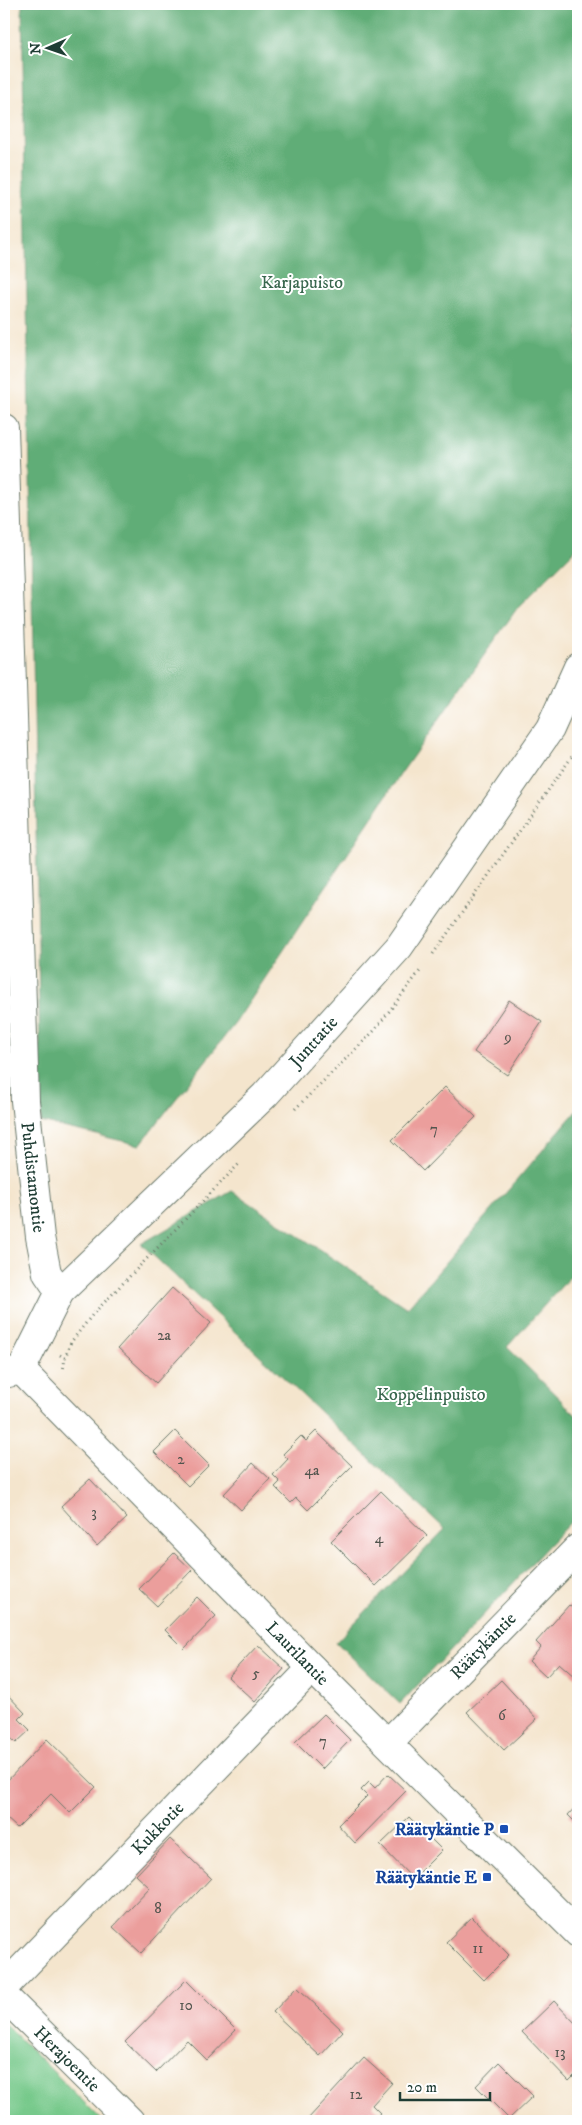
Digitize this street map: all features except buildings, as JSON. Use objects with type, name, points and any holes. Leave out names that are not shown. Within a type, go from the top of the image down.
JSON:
[{"type":"street","name":"Puhdistamontie","points":[[4,428],[25,1101],[40,1237],[47,1273],[60,1292]]},
{"type":"street","name":"Junttatie","points":[[13,1372],[60,1292],[265,1094],[399,947],[550,728],[578,667]]},
{"type":"street","name":"Laurilantie","points":[[13,1372],[578,1933]]},
{"type":"street","name":"Räätykäntie","points":[[388,1743],[578,1548]]},
{"type":"street","name":"Kukkotie","points":[[4,1987],[312,1668]]},
{"type":"street","name":"Herajoentie","points":[[4,1996],[130,2121]]},
{"type":"green space","name":"Karjapuisto","points":[[22,4],[578,4],[578,547],[518,607],[402,772],[236,1022],[140,1145],[41,1122]]},
{"type":"green space","points":[[4,942],[6,948],[7,1102],[4,1117]]},
{"type":"green space","name":"Koppelinpuisto","points":[[578,1109],[578,1268],[507,1347],[578,1417],[578,1514],[400,1704],[336,1642],[445,1529],[141,1244],[232,1191],[407,1308]]},
{"type":"green space","points":[[4,2023],[103,2121],[4,2121]]},
{"type":"place","name":"Räätykäntie P","points":[[504,1829]]},
{"type":"place","name":"Räätykäntie E","points":[[487,1877]]}]
